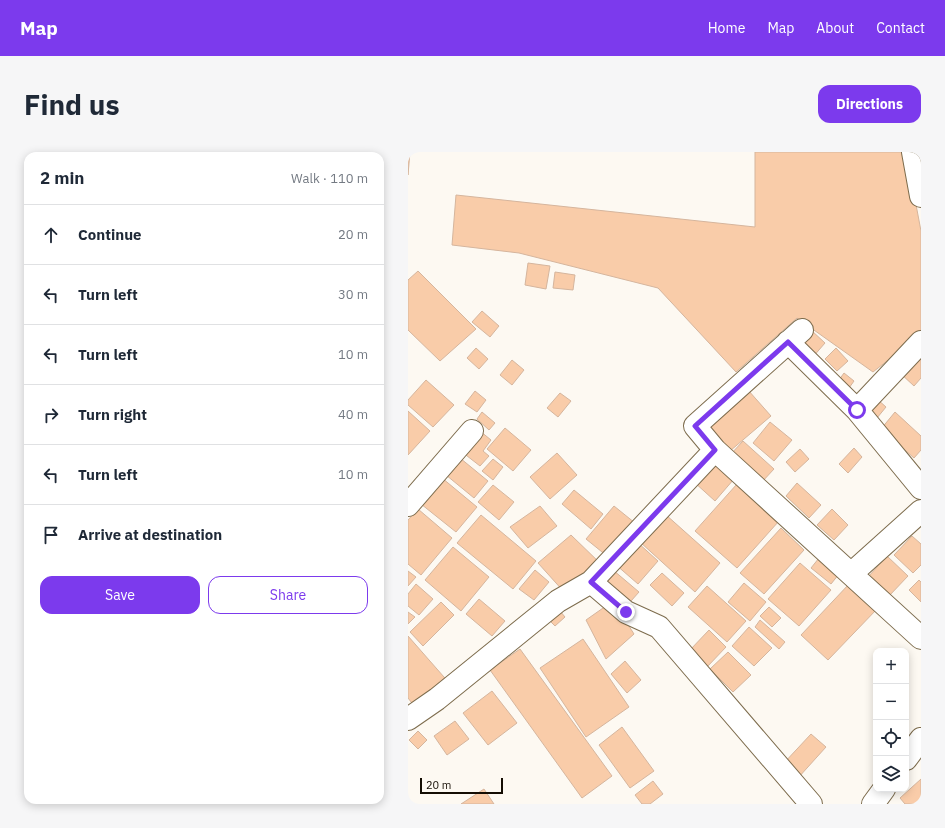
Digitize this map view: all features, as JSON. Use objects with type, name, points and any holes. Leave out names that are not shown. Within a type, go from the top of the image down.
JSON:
[{"type":"street","points":[[913,152],[921,196]]},
{"type":"street","points":[[921,488],[795,336],[695,426],[715,450],[921,638]]},
{"type":"street","points":[[857,410],[921,342]]},
{"type":"street","points":[[408,505],[472,431]]},
{"type":"street","points":[[408,719],[437,698],[558,601],[591,582],[715,450]]},
{"type":"street","points":[[851,574],[921,511]]},
{"type":"street","points":[[591,582],[626,612],[659,627],[811,804]]},
{"type":"street","points":[[908,756],[921,739]]},
{"type":"street","points":[[873,804],[882,792]]},
{"type":"building","points":[[408,152],[410,152],[408,175]]},
{"type":"building","points":[[755,152],[906,152],[921,231],[921,334],[873,372],[797,318],[736,372],[658,288],[519,253],[452,245],[456,195],[755,227]]},
{"type":"building","points":[[528,263],[550,266],[546,289],[525,285]]},
{"type":"building","points":[[418,271],[476,329],[440,361],[408,330],[408,280]]},
{"type":"building","points":[[555,272],[575,275],[573,290],[553,288]]},
{"type":"building","points":[[482,311],[499,326],[490,337],[472,322]]},
{"type":"building","points":[[811,330],[825,343],[812,358],[797,345]]},
{"type":"building","points":[[476,348],[488,359],[479,369],[467,358]]},
{"type":"building","points":[[836,348],[848,361],[837,371],[825,359]]},
{"type":"building","points":[[921,349],[921,378],[914,386],[900,373]]},
{"type":"building","points":[[512,360],[524,370],[512,385],[500,375]]},
{"type":"building","points":[[844,373],[854,381],[849,388],[839,380]]},
{"type":"building","points":[[426,380],[454,405],[433,427],[408,405],[408,400]]},
{"type":"building","points":[[748,390],[771,416],[730,451],[707,425]]},
{"type":"building","points":[[475,391],[486,400],[477,412],[465,404]]},
{"type":"building","points":[[560,393],[571,401],[558,417],[547,408]]},
{"type":"building","points":[[877,399],[886,407],[877,418],[868,410]]},
{"type":"building","points":[[408,411],[430,431],[408,455]]},
{"type":"building","points":[[482,412],[495,423],[489,430],[477,419]]},
{"type":"building","points":[[895,412],[921,436],[921,450],[914,458],[881,429]]},
{"type":"building","points":[[770,422],[792,440],[774,461],[753,443]]},
{"type":"building","points":[[505,428],[531,450],[513,471],[487,449]]},
{"type":"building","points":[[480,431],[491,440],[483,451],[489,456],[480,466],[462,452]]},
{"type":"building","points":[[743,441],[774,469],[761,483],[730,455]]},
{"type":"building","points":[[854,448],[862,457],[848,473],[839,464]]},
{"type":"building","points":[[800,449],[809,459],[795,472],[786,462]]},
{"type":"building","points":[[557,453],[577,475],[550,499],[530,477]]},
{"type":"building","points":[[460,458],[488,481],[474,498],[446,475]]},
{"type":"building","points":[[493,459],[503,467],[493,480],[482,471]]},
{"type":"building","points":[[714,460],[734,479],[715,501],[694,482]]},
{"type":"building","points":[[442,478],[477,507],[456,532],[421,504]]},
{"type":"building","points":[[797,483],[821,505],[809,518],[786,496]]},
{"type":"building","points":[[737,484],[779,521],[737,568],[695,531]]},
{"type":"building","points":[[493,485],[514,502],[499,520],[478,502]]},
{"type":"building","points":[[574,490],[603,514],[591,529],[562,504]]},
{"type":"building","points":[[540,506],[557,526],[528,548],[510,527]]},
{"type":"building","points":[[614,506],[635,523],[607,556],[586,539]]},
{"type":"building","points":[[418,509],[452,538],[421,575],[408,564],[408,520]]},
{"type":"building","points":[[832,509],[848,525],[834,540],[817,525]]},
{"type":"building","points":[[665,514],[720,563],[695,592],[640,542]]},
{"type":"building","points":[[481,515],[536,561],[513,589],[457,543]]},
{"type":"building","points":[[781,528],[804,550],[764,594],[740,573]]},
{"type":"building","points":[[571,535],[602,565],[565,593],[538,563]]},
{"type":"building","points":[[912,536],[921,544],[921,565],[913,573],[894,555]]},
{"type":"building","points":[[636,541],[658,561],[638,584],[615,564]]},
{"type":"building","points":[[453,547],[489,577],[461,611],[425,580]]},
{"type":"building","points":[[887,556],[908,576],[889,596],[868,577]]},
{"type":"building","points":[[819,558],[839,574],[831,584],[811,568]]},
{"type":"building","points":[[800,563],[831,590],[799,626],[768,599]]},
{"type":"building","points":[[535,570],[549,582],[534,600],[519,589]]},
{"type":"building","points":[[613,570],[639,592],[631,601],[604,580]]},
{"type":"building","points":[[408,571],[416,577],[408,586]]},
{"type":"building","points":[[662,573],[684,593],[672,606],[650,585]]},
{"type":"building","points":[[919,580],[921,582],[921,602],[909,590]]},
{"type":"building","points":[[744,583],[766,602],[750,621],[728,602]]},
{"type":"building","points":[[850,583],[877,609],[828,660],[801,635]]},
{"type":"building","points":[[416,584],[433,599],[419,615],[408,606],[408,594]]},
{"type":"building","points":[[707,586],[746,621],[727,642],[688,607]]},
{"type":"building","points":[[479,599],[505,621],[492,636],[466,614]]},
{"type":"building","points":[[613,601],[634,634],[606,659],[586,620]]},
{"type":"building","points":[[441,602],[454,615],[423,646],[410,632]]},
{"type":"building","points":[[769,607],[781,618],[772,627],[760,616]]},
{"type":"building","points":[[560,611],[565,617],[555,626],[550,621]]},
{"type":"building","points":[[408,612],[415,617],[408,624]]},
{"type":"building","points":[[760,620],[785,642],[779,649],[755,627]]},
{"type":"building","points":[[749,627],[772,648],[754,666],[732,646]]},
{"type":"building","points":[[709,630],[726,647],[707,667],[690,650]]},
{"type":"building","points":[[408,636],[451,685],[415,707],[408,698]]},
{"type":"building","points":[[583,639],[629,707],[586,737],[540,668]]},
{"type":"building","points":[[520,649],[612,776],[582,798],[490,670]]},
{"type":"building","points":[[728,652],[751,675],[733,692],[710,669]]},
{"type":"building","points":[[625,661],[641,680],[627,693],[611,674]]},
{"type":"building","points":[[492,691],[517,723],[488,745],[463,713]]},
{"type":"building","points":[[455,721],[469,739],[447,755],[434,736]]},
{"type":"building","points":[[622,727],[654,771],[630,788],[599,745]]},
{"type":"building","points":[[418,731],[427,740],[418,749],[409,740]]},
{"type":"building","points":[[811,734],[826,747],[798,778],[783,764]]},
{"type":"building","points":[[921,779],[921,804],[905,804],[900,798],[907,792],[909,792],[909,790]]},
{"type":"building","points":[[653,781],[663,794],[650,804],[642,804],[635,795]]},
{"type":"building","points":[[484,789],[494,804],[461,804]]},
{"type":"route","points":[[626,612],[591,582],[715,450],[695,426],[788,342],[857,410]]}]
